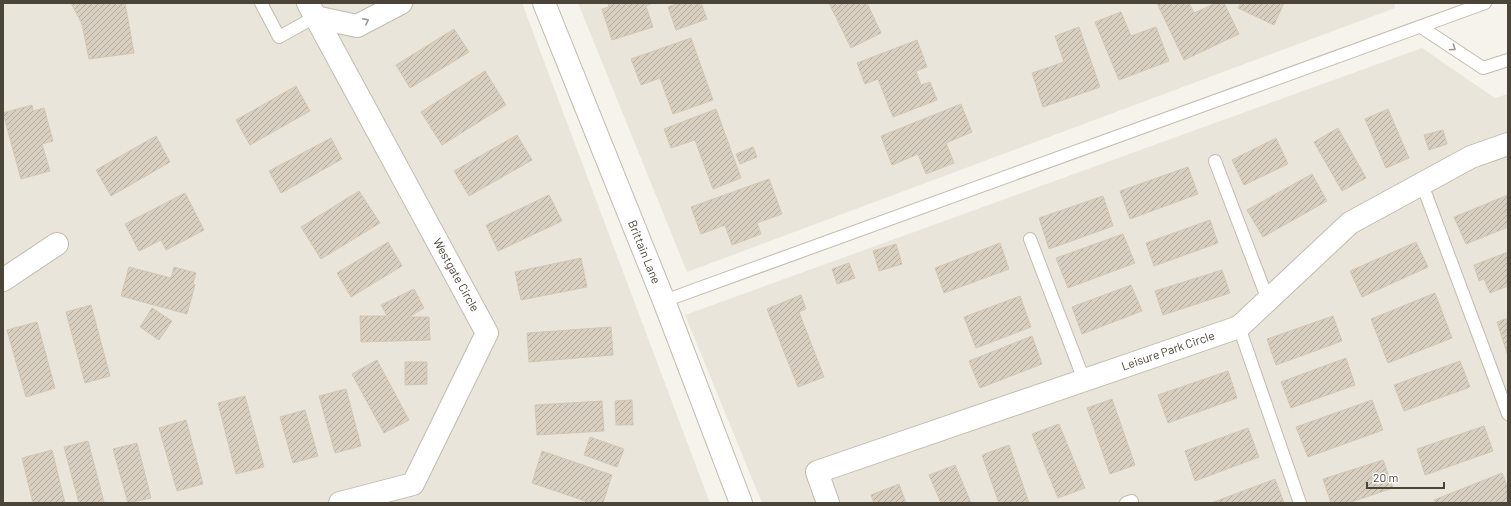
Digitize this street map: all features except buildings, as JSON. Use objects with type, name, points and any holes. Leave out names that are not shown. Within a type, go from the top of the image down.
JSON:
[{"type":"street","points":[[315,8],[357,26],[401,3]]},
{"type":"street","name":"Brittain Lane","points":[[544,3],[664,301],[741,503]]},
{"type":"street","name":"Westgate Circle","points":[[315,8],[487,333],[413,484],[340,503]]},
{"type":"street","name":"Leisure Park Circle","points":[[828,503],[817,472],[1239,327],[1350,223],[1471,157],[1508,144]]},
{"type":"street","points":[[3,280],[57,244]]},
{"type":"lane","points":[[262,3],[279,37],[315,8]]},
{"type":"lane","points":[[664,301],[1485,3]]},
{"type":"lane","points":[[1421,26],[1483,68],[1508,60]]},
{"type":"lane","points":[[1215,161],[1268,300]]},
{"type":"lane","points":[[1422,184],[1508,414]]},
{"type":"lane","points":[[1030,239],[1084,380]]},
{"type":"lane","points":[[1239,327],[1300,503]]},
{"type":"shaded area","points":[[3,3],[522,3],[710,503],[3,503]]},
{"type":"shaded area","points":[[578,3],[1394,3],[1395,8],[687,272]]},
{"type":"shaded area","points":[[1422,48],[1495,98],[1508,94],[1508,503],[762,503],[685,315]]}]
